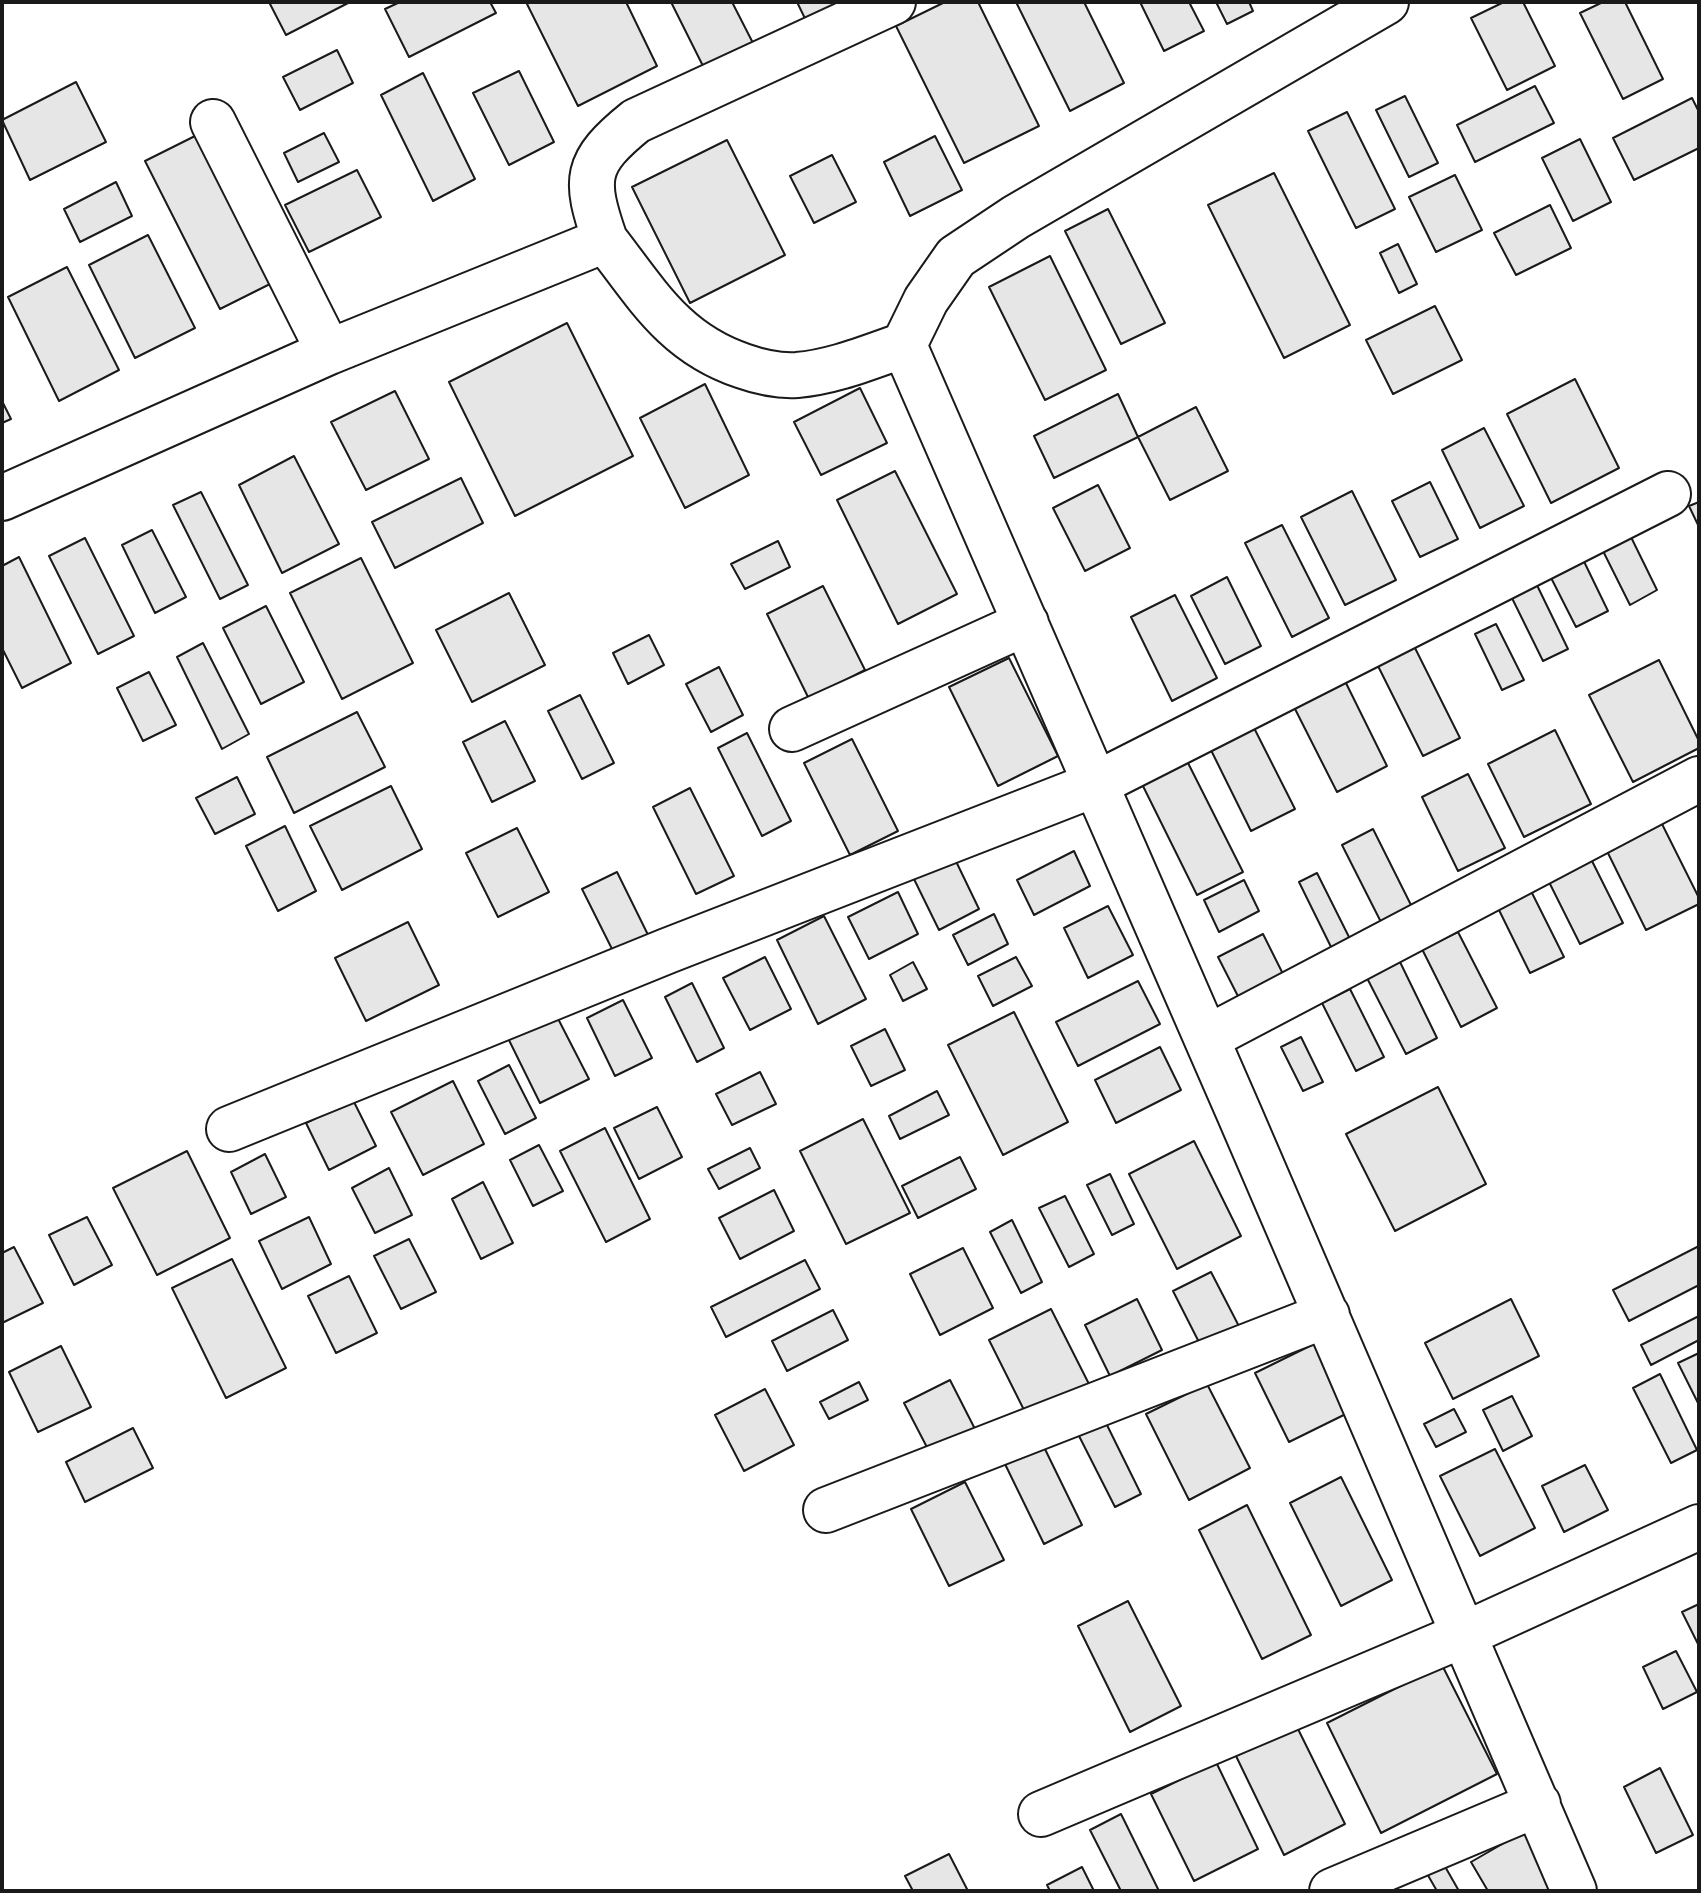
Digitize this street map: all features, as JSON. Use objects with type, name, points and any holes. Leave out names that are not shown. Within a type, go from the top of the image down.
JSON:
[{"type":"street","points":[[893,2],[636,121],[613,140],[592,169],[592,200],[605,240],[662,314],[687,339],[730,362],[763,373],[796,375],[835,368],[904,345],[926,300],[956,257],[1016,217],[1386,2]]},
{"type":"street","points":[[213,122],[329,352]]},
{"type":"street","points":[[2,498],[329,352],[605,240]]},
{"type":"street","points":[[904,345],[1207,1038],[1574,1891]]},
{"type":"street","points":[[229,1129],[667,951],[1096,784],[1668,494]]},
{"type":"street","points":[[792,729],[1026,623]]},
{"type":"street","points":[[1207,1038],[1699,779]]},
{"type":"street","points":[[826,1510],[1327,1315]]},
{"type":"street","points":[[1041,1814],[1463,1635],[1699,1527]]},
{"type":"street","points":[[1332,1891],[1538,1804]]},
{"type":"building","points":[[269,2],[350,2],[286,35]]},
{"type":"building","points":[[400,2],[490,2],[496,13],[409,57],[385,9]]},
{"type":"building","points":[[626,2],[657,66],[578,106],[527,4]]},
{"type":"building","points":[[671,2],[732,2],[755,47],[706,72]]},
{"type":"building","points":[[797,2],[875,2],[812,33]]},
{"type":"building","points":[[945,2],[978,2],[1039,126],[964,163],[896,26]]},
{"type":"building","points":[[1016,2],[1084,2],[1124,83],[1070,111]]},
{"type":"building","points":[[1140,2],[1189,2],[1204,31],[1164,51]]},
{"type":"building","points":[[1216,2],[1249,2],[1253,11],[1227,24]]},
{"type":"building","points":[[1504,2],[1523,2],[1555,66],[1507,90],[1471,18]]},
{"type":"building","points":[[1603,2],[1625,2],[1663,79],[1623,99],[1580,13]]},
{"type":"building","points":[[337,50],[353,83],[300,110],[283,77]]},
{"type":"building","points":[[519,71],[554,142],[509,165],[473,93]]},
{"type":"building","points":[[423,73],[475,179],[433,201],[381,95]]},
{"type":"building","points":[[76,82],[106,142],[30,180],[2,120]]},
{"type":"building","points":[[1535,86],[1554,123],[1475,162],[1457,125]]},
{"type":"building","points":[[1405,96],[1438,163],[1409,177],[1376,110]]},
{"type":"building","points":[[1692,98],[1699,112],[1699,148],[1634,180],[1613,138]]},
{"type":"building","points":[[1347,112],[1395,209],[1356,228],[1308,131]]},
{"type":"building","points":[[207,130],[280,279],[220,309],[145,161]]},
{"type":"building","points":[[324,133],[339,162],[298,182],[284,153]]},
{"type":"building","points":[[935,136],[962,190],[910,216],[884,162]]},
{"type":"building","points":[[1580,139],[1611,202],[1573,221],[1542,158]]},
{"type":"building","points":[[727,140],[785,255],[690,303],[632,187]]},
{"type":"building","points":[[832,155],[856,202],[814,223],[790,176]]},
{"type":"building","points":[[357,170],[381,217],[309,252],[285,205]]},
{"type":"building","points":[[1274,173],[1350,325],[1284,358],[1208,205]]},
{"type":"building","points":[[1455,175],[1482,230],[1436,252],[1409,197]]},
{"type":"building","points":[[116,182],[132,216],[80,242],[64,209]]},
{"type":"building","points":[[1550,205],[1571,248],[1516,275],[1494,233]]},
{"type":"building","points":[[1108,209],[1165,323],[1121,344],[1065,231]]},
{"type":"building","points":[[148,235],[195,328],[135,358],[89,265]]},
{"type":"building","points":[[1398,244],[1417,284],[1399,293],[1380,253]]},
{"type":"building","points":[[1050,256],[1106,370],[1045,400],[989,287]]},
{"type":"building","points":[[67,267],[119,370],[59,401],[8,297]]},
{"type":"building","points":[[1435,306],[1462,360],[1393,394],[1366,340]]},
{"type":"building","points":[[567,323],[633,456],[515,516],[449,382]]},
{"type":"building","points":[[1575,379],[1619,468],[1551,503],[1507,414]]},
{"type":"building","points":[[705,384],[749,475],[685,508],[640,418]]},
{"type":"building","points":[[860,388],[887,443],[821,475],[794,422]]},
{"type":"building","points":[[395,391],[429,459],[366,490],[331,422]]},
{"type":"building","points":[[1118,394],[1138,437],[1054,478],[1034,436]]},
{"type":"building","points":[[2,401],[11,419],[2,423]]},
{"type":"building","points":[[1196,407],[1228,471],[1170,500],[1138,437]]},
{"type":"building","points":[[1484,428],[1524,506],[1480,528],[1442,450]]},
{"type":"building","points":[[294,456],[339,544],[282,573],[239,485]]},
{"type":"building","points":[[895,471],[957,594],[898,624],[837,500]]},
{"type":"building","points":[[461,478],[483,523],[395,568],[372,522]]},
{"type":"building","points":[[1430,482],[1458,539],[1420,557],[1392,501]]},
{"type":"building","points":[[1098,485],[1130,548],[1085,571],[1053,508]]},
{"type":"building","points":[[1352,491],[1396,580],[1345,605],[1301,517]]},
{"type":"building","points":[[201,492],[248,585],[220,599],[173,505]]},
{"type":"building","points":[[1699,502],[1699,527],[1689,506]]},
{"type":"building","points":[[1282,525],[1329,618],[1292,637],[1245,543]]},
{"type":"building","points":[[152,530],[186,597],[155,613],[122,545]]},
{"type":"building","points":[[1629,533],[1657,590],[1630,605],[1601,547]]},
{"type":"building","points":[[85,538],[134,636],[98,654],[49,556]]},
{"type":"building","points":[[778,541],[790,567],[745,589],[731,564]]},
{"type":"building","points":[[1576,545],[1608,611],[1576,627],[1543,562]]},
{"type":"building","points":[[19,557],[71,663],[22,688],[2,648],[2,566]]},
{"type":"building","points":[[361,558],[413,663],[342,699],[290,593]]},
{"type":"building","points":[[1227,577],[1261,646],[1225,664],[1191,596]]},
{"type":"building","points":[[1533,577],[1568,649],[1543,661],[1508,590]]},
{"type":"building","points":[[823,586],[865,670],[809,699],[767,614]]},
{"type":"building","points":[[509,593],[545,665],[472,702],[436,630]]},
{"type":"building","points":[[1175,595],[1217,678],[1172,701],[1131,617]]},
{"type":"building","points":[[266,606],[304,682],[261,704],[223,628]]},
{"type":"building","points":[[1496,624],[1524,680],[1502,690],[1475,634]]},
{"type":"building","points":[[649,635],[664,665],[628,684],[613,653]]},
{"type":"building","points":[[203,643],[249,734],[222,749],[177,657]]},
{"type":"building","points":[[1414,646],[1460,738],[1423,756],[1377,664]]},
{"type":"building","points":[[1009,658],[1058,756],[998,786],[949,687]]},
{"type":"building","points":[[1659,660],[1699,741],[1699,748],[1633,782],[1589,695]]},
{"type":"building","points":[[719,667],[743,715],[711,732],[686,684]]},
{"type":"building","points":[[149,672],[176,725],[143,741],[117,688]]},
{"type":"building","points":[[1343,677],[1387,766],[1337,792],[1292,703]]},
{"type":"building","points":[[580,695],[614,763],[582,779],[548,711]]},
{"type":"building","points":[[357,712],[385,767],[294,813],[267,757]]},
{"type":"building","points":[[1248,716],[1295,809],[1251,831],[1205,738]]},
{"type":"building","points":[[505,721],[535,781],[492,802],[463,742]]},
{"type":"building","points":[[1555,730],[1591,804],[1524,837],[1488,764]]},
{"type":"building","points":[[747,733],[791,821],[762,836],[718,748]]},
{"type":"building","points":[[852,739],[898,831],[850,855],[804,763]]},
{"type":"building","points":[[1185,757],[1243,872],[1197,895],[1140,780]]},
{"type":"building","points":[[1468,774],[1505,848],[1458,871],[1422,797]]},
{"type":"building","points":[[237,777],[255,814],[215,834],[196,798]]},
{"type":"building","points":[[391,786],[422,849],[342,890],[310,826]]},
{"type":"building","points":[[690,788],[734,876],[696,894],[653,807]]},
{"type":"building","points":[[1655,810],[1699,898],[1699,904],[1646,930],[1600,837]]},
{"type":"building","points":[[285,826],[316,891],[278,911],[246,846]]},
{"type":"building","points":[[517,828],[549,892],[498,917],[466,853]]},
{"type":"building","points":[[1373,829],[1417,917],[1386,932],[1342,845]]},
{"type":"building","points":[[1074,851],[1090,886],[1034,915],[1017,880]]},
{"type":"building","points":[[952,853],[979,909],[939,930],[911,873]]},
{"type":"building","points":[[1591,859],[1623,923],[1580,944],[1548,880]]},
{"type":"building","points":[[617,872],[654,947],[620,965],[582,889]]},
{"type":"building","points":[[1317,873],[1352,943],[1334,953],[1299,882]]},
{"type":"building","points":[[1244,880],[1259,911],[1219,932],[1204,900]]},
{"type":"building","points":[[1530,889],[1564,957],[1530,973],[1497,906]]},
{"type":"building","points":[[898,892],[918,934],[869,959],[848,917]]},
{"type":"building","points":[[1108,906],[1133,955],[1088,978],[1064,928]]},
{"type":"building","points":[[994,914],[1008,944],[968,965],[953,935]]},
{"type":"building","points":[[824,916],[866,999],[818,1024],[777,940]]},
{"type":"building","points":[[408,922],[439,985],[366,1021],[335,958]]},
{"type":"building","points":[[1458,932],[1497,1008],[1461,1027],[1422,949]]},
{"type":"building","points":[[1263,934],[1289,986],[1244,1008],[1218,957]]},
{"type":"building","points":[[765,957],[791,1009],[750,1030],[723,978]]},
{"type":"building","points":[[1016,957],[1032,986],[993,1006],[978,976]]},
{"type":"building","points":[[913,962],[927,989],[903,1001],[890,975]]},
{"type":"building","points":[[1400,962],[1437,1038],[1406,1054],[1367,978]]},
{"type":"building","points":[[1138,981],[1160,1024],[1078,1066],[1056,1022]]},
{"type":"building","points":[[692,983],[724,1048],[697,1062],[665,997]]},
{"type":"building","points":[[1350,989],[1384,1057],[1356,1071],[1322,1003]]},
{"type":"building","points":[[623,1000],[652,1058],[615,1076],[587,1018]]},
{"type":"building","points":[[551,1005],[589,1079],[540,1103],[503,1028]]},
{"type":"building","points":[[1014,1012],[1068,1122],[1003,1155],[948,1045]]},
{"type":"building","points":[[885,1029],[905,1070],[871,1086],[851,1046]]},
{"type":"building","points":[[1301,1037],[1323,1082],[1303,1091],[1281,1047]]},
{"type":"building","points":[[1160,1047],[1181,1090],[1116,1123],[1095,1080]]},
{"type":"building","points":[[509,1065],[536,1118],[505,1134],[478,1081]]},
{"type":"building","points":[[760,1072],[776,1104],[732,1125],[716,1094]]},
{"type":"building","points":[[453,1081],[484,1144],[423,1175],[391,1112]]},
{"type":"building","points":[[1438,1087],[1486,1184],[1395,1231],[1346,1134]]},
{"type":"building","points":[[937,1091],[949,1115],[900,1139],[889,1116]]},
{"type":"building","points":[[353,1100],[376,1146],[329,1170],[306,1123]]},
{"type":"building","points":[[657,1107],[682,1157],[639,1179],[614,1128]]},
{"type":"building","points":[[863,1119],[910,1213],[846,1244],[800,1151]]},
{"type":"building","points":[[605,1128],[650,1219],[606,1242],[560,1151]]},
{"type":"building","points":[[1194,1141],[1241,1236],[1177,1269],[1129,1174]]},
{"type":"building","points":[[539,1145],[563,1191],[533,1206],[510,1160]]},
{"type":"building","points":[[750,1148],[760,1168],[719,1189],[708,1169]]},
{"type":"building","points":[[187,1151],[230,1238],[157,1275],[113,1188]]},
{"type":"building","points":[[265,1154],[286,1197],[251,1214],[231,1172]]},
{"type":"building","points":[[960,1157],[976,1189],[918,1218],[902,1186]]},
{"type":"building","points":[[389,1168],[412,1215],[375,1233],[352,1188]]},
{"type":"building","points":[[1110,1174],[1134,1224],[1112,1235],[1087,1185]]},
{"type":"building","points":[[483,1182],[513,1243],[481,1259],[452,1199]]},
{"type":"building","points":[[774,1190],[794,1231],[740,1259],[719,1218]]},
{"type":"building","points":[[1065,1196],[1094,1254],[1069,1267],[1039,1208]]},
{"type":"building","points":[[87,1217],[112,1265],[74,1285],[49,1235]]},
{"type":"building","points":[[309,1217],[331,1264],[282,1289],[259,1241]]},
{"type":"building","points":[[1012,1220],[1042,1282],[1021,1293],[990,1232]]},
{"type":"building","points":[[409,1239],[436,1292],[401,1309],[374,1256]]},
{"type":"building","points":[[1699,1246],[1699,1285],[1629,1321],[1613,1290]]},
{"type":"building","points":[[14,1247],[43,1303],[2,1323],[2,1253]]},
{"type":"building","points":[[963,1248],[993,1308],[940,1335],[910,1274]]},
{"type":"building","points":[[232,1259],[286,1368],[226,1398],[172,1288]]},
{"type":"building","points":[[805,1260],[820,1289],[726,1337],[711,1307]]},
{"type":"building","points":[[1211,1272],[1244,1336],[1206,1356],[1173,1291]]},
{"type":"building","points":[[349,1276],[377,1333],[336,1353],[308,1296]]},
{"type":"building","points":[[1137,1299],[1162,1350],[1110,1376],[1085,1325]]},
{"type":"building","points":[[1511,1299],[1539,1356],[1453,1399],[1425,1343]]},
{"type":"building","points":[[1051,1309],[1091,1388],[1029,1420],[989,1340]]},
{"type":"building","points":[[833,1310],[848,1340],[787,1371],[772,1341]]},
{"type":"building","points":[[1699,1316],[1699,1340],[1651,1365],[1641,1345]]},
{"type":"building","points":[[1328,1337],[1362,1406],[1289,1442],[1255,1373]]},
{"type":"building","points":[[61,1346],[91,1407],[38,1432],[9,1372]]},
{"type":"building","points":[[1699,1353],[1699,1405],[1678,1363]]},
{"type":"building","points":[[1660,1374],[1697,1450],[1671,1463],[1633,1388]]},
{"type":"building","points":[[950,1380],[977,1433],[931,1455],[904,1403]]},
{"type":"building","points":[[859,1382],[868,1400],[829,1419],[820,1402]]},
{"type":"building","points":[[1207,1384],[1250,1468],[1189,1500],[1146,1414]]},
{"type":"building","points":[[765,1389],[794,1445],[744,1471],[715,1415]]},
{"type":"building","points":[[1512,1396],[1532,1436],[1503,1451],[1483,1410]]},
{"type":"building","points":[[1454,1409],[1466,1432],[1436,1447],[1424,1424]]},
{"type":"building","points":[[1104,1419],[1141,1494],[1115,1507],[1077,1432]]},
{"type":"building","points":[[133,1428],[153,1468],[85,1502],[66,1462]]},
{"type":"building","points":[[1042,1443],[1082,1525],[1044,1544],[1004,1462]]},
{"type":"building","points":[[1495,1449],[1535,1528],[1480,1556],[1440,1476]]},
{"type":"building","points":[[1585,1465],[1608,1510],[1564,1532],[1542,1486]]},
{"type":"building","points":[[1341,1477],[1392,1580],[1341,1606],[1290,1503]]},
{"type":"building","points":[[965,1482],[1004,1560],[949,1586],[911,1509]]},
{"type":"building","points":[[1247,1505],[1311,1635],[1262,1659],[1199,1530]]},
{"type":"building","points":[[1128,1601],[1181,1706],[1130,1732],[1078,1626]]},
{"type":"building","points":[[1699,1604],[1699,1646],[1682,1612]]},
{"type":"building","points":[[1676,1651],[1697,1692],[1663,1709],[1643,1667]]},
{"type":"building","points":[[1442,1665],[1497,1774],[1381,1833],[1327,1723]]},
{"type":"building","points":[[1296,1725],[1345,1824],[1284,1855],[1236,1756]]},
{"type":"building","points":[[1216,1762],[1258,1849],[1194,1881],[1151,1794]]},
{"type":"building","points":[[1660,1768],[1693,1835],[1656,1853],[1624,1787]]},
{"type":"building","points":[[1121,1814],[1159,1891],[1121,1891],[1090,1830]]},
{"type":"building","points":[[1530,1828],[1567,1891],[1488,1891],[1471,1862]]},
{"type":"building","points":[[949,1854],[968,1891],[913,1891],[905,1876]]},
{"type":"building","points":[[1439,1856],[1459,1891],[1437,1891],[1422,1865]]},
{"type":"building","points":[[1082,1867],[1094,1891],[1050,1891],[1047,1885]]}]
